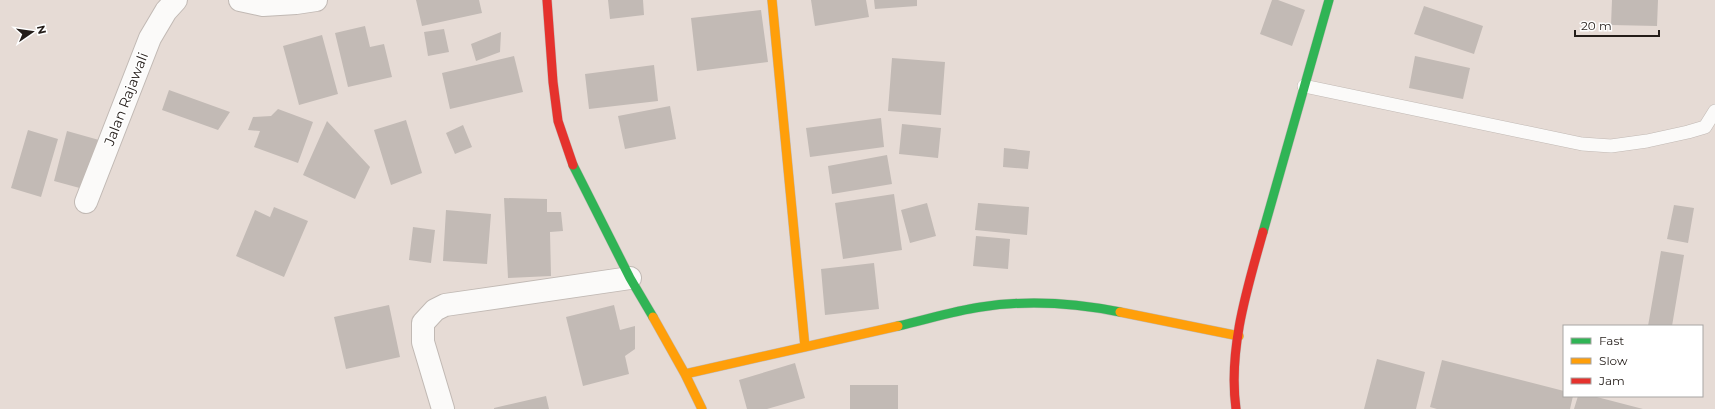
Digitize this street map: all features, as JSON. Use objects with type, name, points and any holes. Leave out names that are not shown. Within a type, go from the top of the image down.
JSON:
[{"type":"street","name":"Jalan Rajawali","points":[[86,202],[150,38],[166,11],[176,0]]},
{"type":"street","points":[[240,0],[263,5],[316,0]]},
{"type":"street","points":[[547,0],[552,82],[558,122],[574,169],[630,278],[685,374],[702,409]]},
{"type":"street","points":[[772,0],[805,347]]},
{"type":"street","points":[[1236,409],[1233,388],[1246,291],[1329,0]]},
{"type":"street","points":[[443,409],[423,342],[423,323],[435,310],[445,305],[630,278]]},
{"type":"street","points":[[685,374],[981,307],[1044,303],[1090,306],[1239,336]]},
{"type":"lane","points":[[1304,86],[1582,144],[1611,146],[1647,141],[1705,127],[1715,111]]},
{"type":"building","points":[[416,0],[479,0],[482,13],[422,26]]},
{"type":"building","points":[[608,0],[643,0],[644,15],[610,19]]},
{"type":"building","points":[[811,0],[866,0],[869,17],[815,26]]},
{"type":"building","points":[[874,0],[917,0],[917,6],[875,9]]},
{"type":"building","points":[[1272,0],[1278,0],[1305,10],[1292,46],[1260,34]]},
{"type":"building","points":[[1612,0],[1658,0],[1657,26],[1611,25]]},
{"type":"building","points":[[1424,6],[1483,26],[1474,54],[1414,34]]},
{"type":"building","points":[[761,10],[768,62],[697,71],[691,18]]},
{"type":"building","points":[[365,26],[370,47],[384,44],[392,77],[348,87],[335,33]]},
{"type":"building","points":[[444,29],[449,52],[428,56],[424,32]]},
{"type":"building","points":[[501,32],[500,52],[476,61],[471,44]]},
{"type":"building","points":[[322,35],[338,94],[299,105],[283,46]]},
{"type":"building","points":[[514,56],[523,92],[450,109],[442,73]]},
{"type":"building","points":[[1415,56],[1470,68],[1463,99],[1409,88]]},
{"type":"building","points":[[892,58],[945,62],[941,115],[888,111]]},
{"type":"building","points":[[654,65],[658,101],[589,109],[585,74]]},
{"type":"building","points":[[169,90],[230,112],[218,130],[162,110]]},
{"type":"building","points":[[670,106],[676,139],[625,149],[618,116]]},
{"type":"building","points":[[278,109],[313,122],[298,163],[254,147],[260,131],[248,130],[253,117],[271,116]]},
{"type":"building","points":[[881,118],[884,147],[810,157],[806,128]]},
{"type":"building","points":[[406,120],[422,173],[391,185],[374,130]]},
{"type":"building","points":[[327,121],[370,167],[355,199],[303,175]]},
{"type":"building","points":[[902,124],[941,128],[938,158],[899,154]]},
{"type":"building","points":[[463,125],[472,147],[455,154],[446,133]]},
{"type":"building","points":[[28,130],[58,139],[41,197],[11,188]]},
{"type":"building","points":[[67,131],[99,140],[87,190],[54,181]]},
{"type":"building","points":[[1004,148],[1030,151],[1028,169],[1003,167]]},
{"type":"building","points":[[887,155],[892,184],[832,194],[828,166]]},
{"type":"building","points":[[894,194],[902,250],[843,259],[835,203]]},
{"type":"building","points":[[504,198],[547,199],[547,212],[561,212],[563,231],[550,232],[551,276],[508,278]]},
{"type":"building","points":[[927,203],[936,236],[910,243],[901,210]]},
{"type":"building","points":[[978,203],[1029,207],[1027,235],[975,230]]},
{"type":"building","points":[[1674,205],[1694,208],[1688,243],[1667,239]]},
{"type":"building","points":[[274,207],[308,221],[284,277],[236,256],[255,210],[270,217]]},
{"type":"building","points":[[446,210],[491,214],[487,264],[443,261]]},
{"type":"building","points":[[413,227],[435,230],[431,263],[409,260]]},
{"type":"building","points":[[976,236],[1010,239],[1008,269],[973,266]]},
{"type":"building","points":[[1661,251],[1684,255],[1672,325],[1648,325]]},
{"type":"building","points":[[874,263],[879,309],[825,315],[821,269]]},
{"type":"building","points":[[389,305],[400,357],[346,369],[334,317]]},
{"type":"building","points":[[614,305],[620,330],[635,326],[635,349],[625,356],[629,374],[583,386],[566,317]]},
{"type":"building","points":[[1377,359],[1425,372],[1416,409],[1364,409]]},
{"type":"building","points":[[1442,360],[1563,391],[1563,397],[1573,397],[1570,409],[1437,409],[1430,407]]},
{"type":"building","points":[[795,363],[805,398],[767,409],[747,409],[739,380]]},
{"type":"building","points":[[850,385],[898,385],[898,409],[850,409]]},
{"type":"building","points":[[546,396],[549,409],[494,409],[494,408]]},
{"type":"building","points":[[1578,397],[1597,397],[1643,409],[1574,409]]},
{"type":"traffic: fast","points":[[1263,232],[1329,0]]},
{"type":"traffic: fast","points":[[573,165],[630,278],[653,317]]},
{"type":"traffic: fast","points":[[898,326],[950,313],[998,305],[1033,303],[1086,306],[1120,312]]},
{"type":"traffic: slow","points":[[772,0],[805,347]]},
{"type":"traffic: slow","points":[[1120,312],[1239,336]]},
{"type":"traffic: slow","points":[[653,317],[685,374],[702,409]]},
{"type":"traffic: slow","points":[[685,374],[898,326]]},
{"type":"traffic: jam","points":[[547,0],[553,82],[558,121],[573,165]]},
{"type":"traffic: jam","points":[[1236,409],[1234,387],[1235,364],[1240,319],[1263,232]]}]
